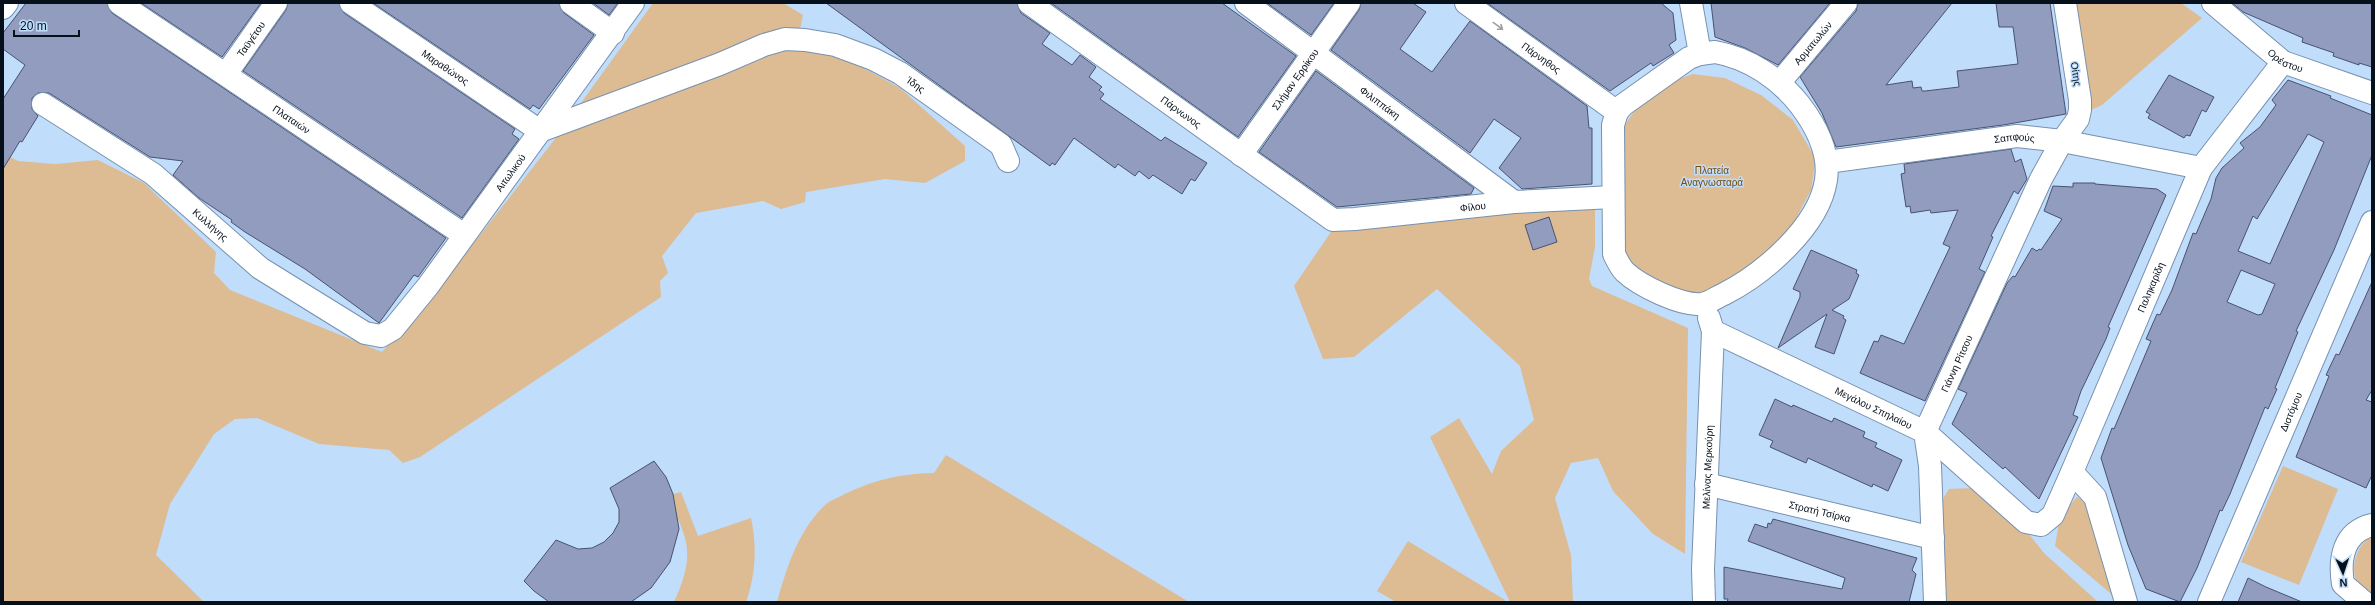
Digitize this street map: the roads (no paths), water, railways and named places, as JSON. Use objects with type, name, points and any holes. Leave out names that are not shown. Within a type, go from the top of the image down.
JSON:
[{"type":"street","points":[[3,8],[7,3]]},
{"type":"street","name":"Πλαταιών","points":[[119,3],[464,235]]},
{"type":"street","name":"Ταϋγέτου","points":[[226,74],[276,3]]},
{"type":"street","name":"Μαραθώνος","points":[[351,3],[540,131]]},
{"type":"street","points":[[571,3],[613,33]]},
{"type":"street","name":"Αιτωλικού","points":[[381,336],[393,329],[428,286],[613,33],[633,3]]},
{"type":"street","name":"Πάρνωνος","points":[[1028,3],[1333,220]]},
{"type":"street","name":"Φιλιππάκη","points":[[1246,3],[1514,202]]},
{"type":"street","name":"Σλήμαν Ερρίκου","points":[[1241,155],[1349,3]]},
{"type":"street","name":"Πάρνηθος","points":[[1466,3],[1617,112]]},
{"type":"street","points":[[1691,3],[1700,54]]},
{"type":"street","name":"Αρματωλών","points":[[1780,82],[1846,3]]},
{"type":"street","name":"Οίτης","points":[[2062,141],[2078,119],[2080,110],[2065,3]]},
{"type":"street","name":"Ορέστου","points":[[2221,5],[2283,62],[2372,93]]},
{"type":"street","name":"Ίδης","points":[[540,131],[720,64],[764,45],[785,39],[805,40],[854,51],[900,73],[1001,145],[1008,161]]},
{"type":"street","points":[[1700,54],[1725,54],[1761,70],[1780,82],[1791,93],[1815,128],[1827,162],[1826,180],[1821,197],[1806,225],[1754,276],[1704,304],[1678,301],[1635,281],[1624,271],[1614,254],[1613,197],[1613,125],[1617,112],[1623,105],[1689,58],[1700,54]]},
{"type":"street","name":"Παληκαρίδη","points":[[2041,525],[2053,515],[2201,168],[2283,62]]},
{"type":"street","name":"Κυλλήνης","points":[[44,104],[153,174],[260,268],[365,333],[381,336]]},
{"type":"street","name":"Σαπφούς","points":[[1827,162],[2017,136],[2062,141],[2201,168]]},
{"type":"street","name":"Γιάννη Ρίτσου","points":[[1925,432],[2041,179],[2062,141]]},
{"type":"street","name":"Φίλου","points":[[1333,220],[1514,202],[1613,197]]},
{"type":"street","name":"Διστόμου","points":[[2209,602],[2367,249],[2372,222]]},
{"type":"street","points":[[1704,304],[1713,331]]},
{"type":"street","name":"Μεγάλου Σπηλαίου","points":[[1713,331],[1925,432],[2026,522],[2041,525]]},
{"type":"street","name":"Μελίνας Μερκούρη","points":[[1704,602],[1706,484],[1713,331]]},
{"type":"street","points":[[1925,432],[1930,466],[1935,602]]},
{"type":"street","points":[[2072,472],[2095,497],[2126,602]]},
{"type":"street","name":"Στρατή Τσίρκα","points":[[1706,484],[1933,538]]},
{"type":"street","points":[[2364,602],[2343,584],[2341,561],[2344,547],[2354,533],[2372,525]]},
{"type":"park label","name":"Πλατεία Αναγνωσταρά","points":[[1712,176]]}]
